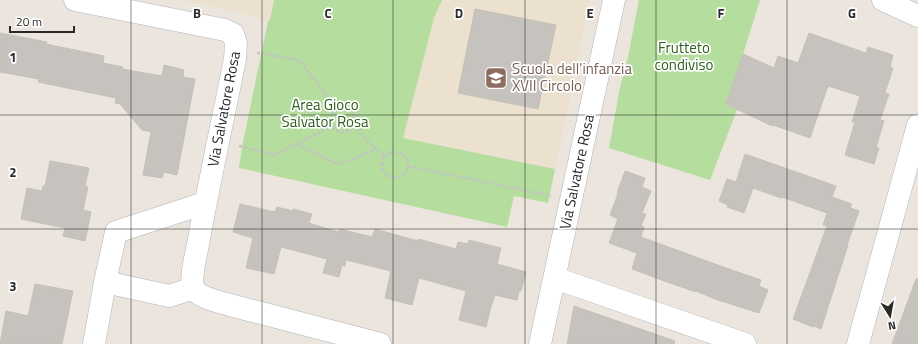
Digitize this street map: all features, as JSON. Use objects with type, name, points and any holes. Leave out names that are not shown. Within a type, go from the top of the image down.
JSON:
[{"type":"street","name":"Via Salvatore Rosa","points":[[75,0],[225,30],[233,34],[236,43],[235,59],[192,279],[194,288]]},
{"type":"street","name":"Via Salvatore Rosa","points":[[540,344],[614,0]]},
{"type":"street","points":[[883,0],[918,16]]},
{"type":"street","points":[[858,344],[918,125]]},
{"type":"street","points":[[94,344],[116,232],[206,203]]},
{"type":"street","points":[[555,278],[745,344]]},
{"type":"street","points":[[105,282],[169,296],[194,288],[197,293],[210,299],[380,344]]},
{"type":"path","points":[[256,53],[299,60],[337,110]]},
{"type":"path","points":[[346,108],[353,113],[355,121],[349,130],[341,132],[334,129],[332,126],[332,114],[337,110],[346,108]]},
{"type":"path","points":[[238,146],[275,155],[332,126]]},
{"type":"path","points":[[353,126],[385,156]]},
{"type":"path","points":[[296,143],[337,164],[376,149]]},
{"type":"path","points":[[392,152],[400,153],[406,158],[408,166],[401,176],[392,178],[382,169],[382,160],[385,156],[392,152]]},
{"type":"path","points":[[408,166],[552,196]]},
{"type":"shaded area","points":[[182,0],[274,0],[270,20],[268,21],[249,15]]},
{"type":"shaded area","name":"Scuola dell'infanzia XVII Circolo","points":[[442,0],[590,0],[555,169],[403,138],[434,18]]},
{"type":"green space","name":"Area Gioco Salvator Rosa","points":[[274,0],[442,0],[434,18],[403,138],[555,169],[548,203],[514,196],[507,227],[239,168],[268,21],[270,20]]},
{"type":"green space","name":"Frutteto condiviso","points":[[639,0],[760,0],[726,104],[737,110],[710,180],[609,148],[620,87],[628,57]]},
{"type":"building","points":[[475,9],[556,25],[538,109],[458,93]]},
{"type":"building","points":[[0,33],[47,42],[46,44],[104,56],[103,63],[123,67],[122,69],[162,76],[164,65],[184,70],[183,77],[195,79],[177,175],[164,172],[162,178],[143,175],[151,132],[142,130],[120,104],[115,103],[116,98],[38,82],[39,79],[0,72]]},
{"type":"building","points":[[809,33],[866,53],[868,47],[893,55],[890,67],[893,68],[885,93],[889,94],[880,120],[884,121],[876,147],[879,148],[874,164],[845,155],[855,122],[852,122],[860,96],[828,86],[810,138],[773,125],[772,126],[726,104],[743,54],[774,68],[778,56],[798,63]]},
{"type":"building","points":[[745,154],[836,186],[832,197],[852,204],[850,208],[859,211],[821,329],[793,319],[827,226],[823,225],[827,213],[753,188],[744,213],[727,207],[728,205],[719,201],[727,179],[736,182]]},
{"type":"building","points":[[50,161],[89,168],[85,186],[88,187],[83,210],[91,212],[85,241],[63,236],[65,228],[21,219],[27,188],[42,191],[43,186],[45,186]]},
{"type":"building","points":[[625,171],[645,178],[642,187],[651,191],[642,213],[646,214],[641,226],[644,227],[641,237],[761,280],[759,286],[768,290],[759,313],[632,269],[637,253],[609,243],[618,219],[610,215]]},
{"type":"building","points":[[240,204],[275,212],[277,207],[312,214],[309,223],[338,232],[340,229],[372,237],[375,229],[418,241],[418,239],[456,249],[458,242],[468,244],[469,240],[501,248],[497,264],[526,272],[521,291],[519,291],[517,300],[495,295],[486,327],[459,320],[466,291],[419,278],[412,305],[385,298],[391,271],[346,260],[345,266],[342,265],[339,277],[323,273],[327,259],[281,247],[274,274],[246,268],[253,238],[233,232]]},
{"type":"building","points":[[916,279],[918,279],[918,344],[892,344]]},
{"type":"building","points":[[35,284],[73,291],[62,344],[0,344],[6,311],[28,316]]},
{"type":"building","points":[[574,306],[675,341],[674,344],[567,344]]},
{"type":"place","name":"Scuola dell'infanzia XVII Circolo","points":[[496,78]]}]
